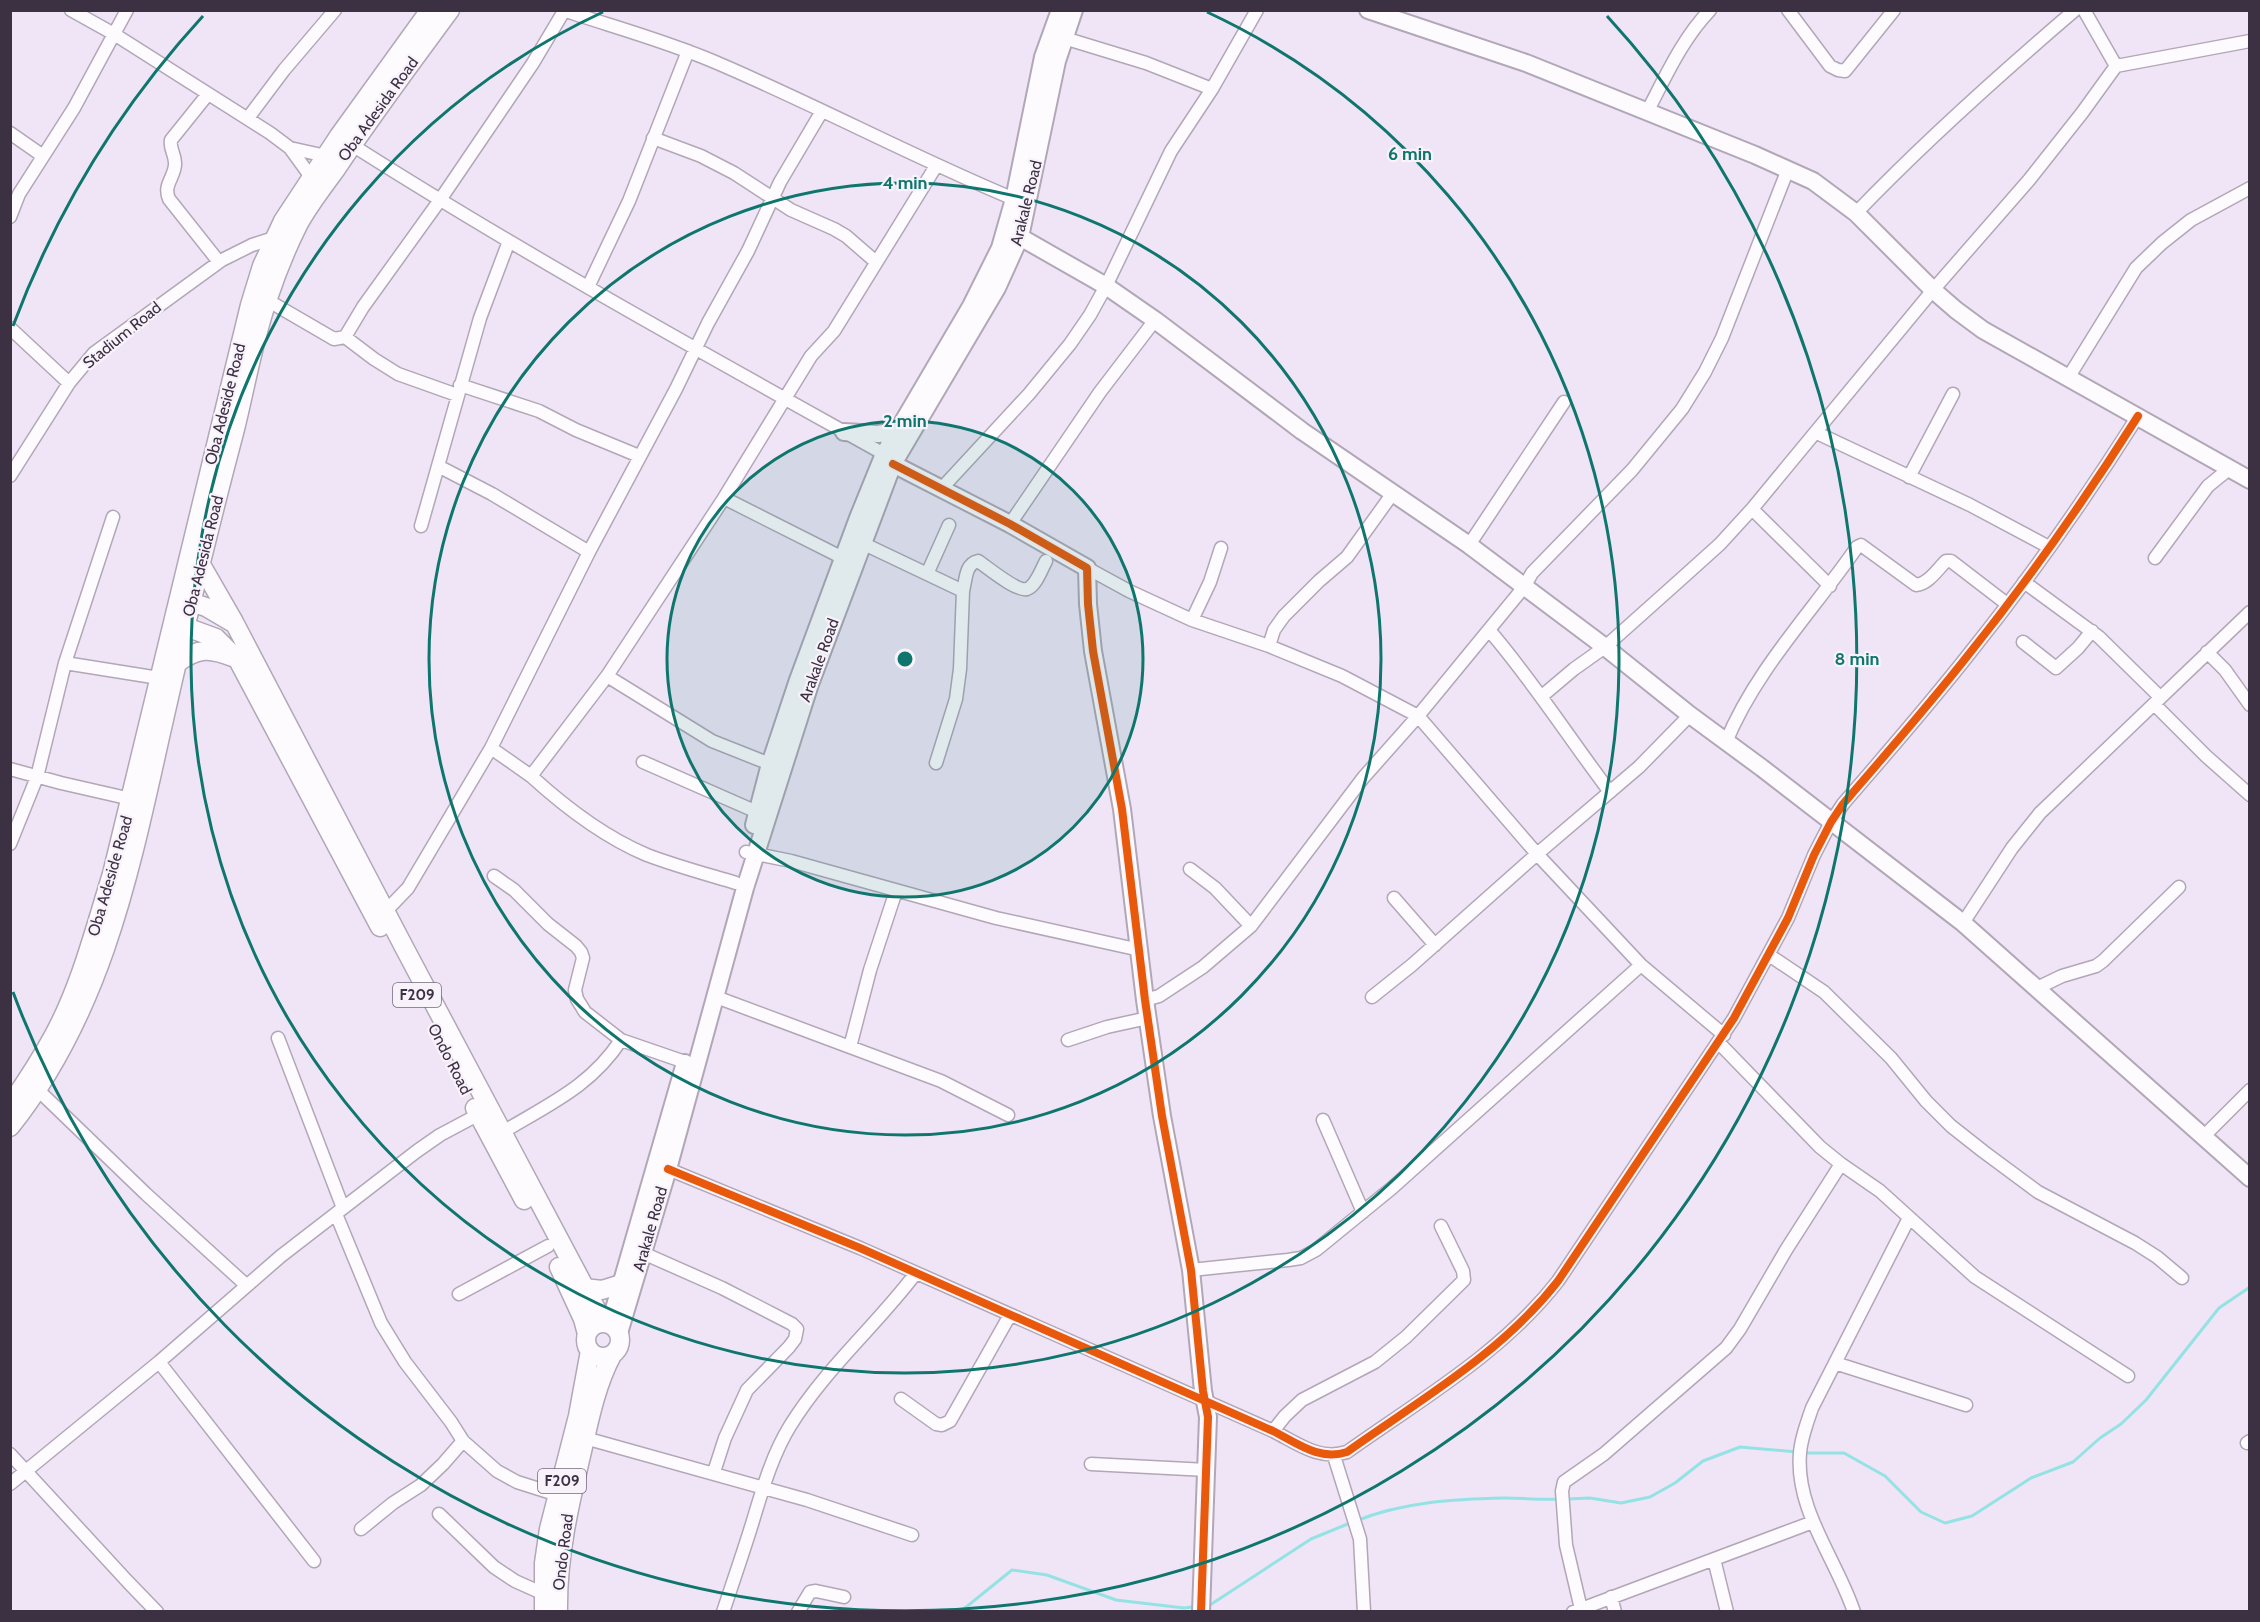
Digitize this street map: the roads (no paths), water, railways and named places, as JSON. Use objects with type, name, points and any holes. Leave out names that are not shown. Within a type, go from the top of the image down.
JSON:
[{"type":"main road","name":"Oba Adeside Road","points":[[186,600],[233,406],[250,305],[274,238],[311,177],[430,10]]},
{"type":"main road","name":"Oba Adesida Road","points":[[10,1127],[38,1090],[66,1044],[87,999],[104,953],[146,799],[176,664],[180,624],[200,563],[233,406],[267,300],[300,222],[352,145],[450,10]]},
{"type":"main road","name":"Arakale Road","points":[[611,1326],[736,883],[751,853],[757,812],[770,764],[862,543],[896,432],[997,288],[1020,237],[1038,117],[1043,57],[1060,10]]},
{"type":"main road","name":"Arakale Road","points":[[611,1326],[643,1252],[716,997],[751,853],[843,558],[889,459],[957,342],[1000,248],[1038,117],[1074,10]]},
{"type":"main road","points":[[1368,10],[1526,63],[1813,181],[1856,213],[1934,290],[1983,330],[2248,480]]},
{"type":"main road","points":[[1020,237],[1107,286],[1302,431],[1469,545],[1605,647],[1690,715],[1963,922],[2250,1178]]},
{"type":"main road","points":[[844,432],[878,434],[896,432]]},
{"type":"main road","points":[[889,459],[1088,568],[1088,604],[1093,651],[1122,809],[1145,1000],[1162,1116],[1191,1270],[1208,1418],[1201,1611]]},
{"type":"main road","points":[[200,563],[235,624]]},
{"type":"main road","points":[[186,600],[225,617],[235,624]]},
{"type":"main road","name":"Oba Adeside Road","points":[[10,1105],[55,1034],[86,958],[131,799],[159,678],[180,624]]},
{"type":"main road","name":"F209","points":[[180,624],[216,638],[238,660]]},
{"type":"main road","name":"Ondo Road","points":[[235,624],[262,672],[381,916]]},
{"type":"main road","points":[[176,664],[188,655],[206,650],[238,660]]},
{"type":"main road","name":"Ondo Road","points":[[238,660],[381,916],[484,1111],[548,1246],[568,1282],[583,1319],[588,1342],[578,1416],[547,1540],[544,1563],[544,1603]]},
{"type":"main road","name":"Ondo Road","points":[[484,1111],[503,1132],[584,1288],[611,1326]]},
{"type":"main road","points":[[584,1288],[603,1290],[621,1284]]},
{"type":"main road","points":[[611,1326],[593,1325],[588,1342],[600,1357],[612,1355]]},
{"type":"main road","name":"F209","points":[[611,1326],[620,1345],[612,1355]]},
{"type":"main road","name":"Ondo Road","points":[[558,1611],[560,1554],[568,1511],[585,1438],[600,1385],[612,1355]]},
{"type":"street","points":[[71,10],[114,34],[248,118],[290,148],[311,177]]},
{"type":"street","points":[[10,217],[20,194],[74,108],[127,10]]},
{"type":"street","points":[[248,118],[284,70],[335,10]]},
{"type":"street","points":[[942,488],[1029,394],[1064,352],[1090,315],[1107,286],[1172,151],[1212,89],[1257,10]]},
{"type":"street","points":[[1647,112],[1672,64],[1698,23],[1710,10]]},
{"type":"street","points":[[1788,10],[1830,66],[1845,71],[1894,10]]},
{"type":"street","points":[[1856,213],[1899,168],[1983,88],[2075,10]]},
{"type":"street","points":[[2084,10],[2116,66]]},
{"type":"street","points":[[267,300],[334,339],[345,337],[401,252],[440,200],[533,63],[564,11],[688,51],[822,111],[936,166],[1014,199]]},
{"type":"street","points":[[1064,38],[1146,63],[1212,89]]},
{"type":"street","points":[[1542,696],[1605,647],[1720,544],[1752,509],[1934,290],[2029,180],[2116,66],[2250,40]]},
{"type":"street","points":[[588,287],[629,201],[688,51]]},
{"type":"street","points":[[208,94],[171,140],[170,147],[175,164],[168,183],[167,195],[219,262]]},
{"type":"street","points":[[381,916],[408,888],[491,748],[589,552],[748,251],[772,199],[822,111]]},
{"type":"street","points":[[10,133],[43,156]]},
{"type":"street","points":[[653,138],[701,156],[734,173],[791,210],[846,236],[876,262]]},
{"type":"street","points":[[352,145],[509,241],[889,459]]},
{"type":"street","points":[[290,148],[326,156]]},
{"type":"street","points":[[531,776],[607,676],[724,498],[811,356],[834,331],[936,166]]},
{"type":"street","points":[[1145,1000],[1160,996],[1203,967],[1251,926],[1363,778],[1489,630],[1524,587],[1532,573],[1632,470],[1682,409],[1705,372],[1722,338],[1788,169]]},
{"type":"street","points":[[2068,378],[2136,268],[2191,220],[2250,188]]},
{"type":"street","name":"Stadium Road","points":[[10,476],[69,383],[94,353],[219,262],[238,251],[274,238]]},
{"type":"street","points":[[421,526],[491,285],[509,241]]},
{"type":"street","points":[[1010,524],[1100,392],[1155,320]]},
{"type":"street","points":[[10,328],[69,383]]},
{"type":"street","points":[[345,337],[398,374],[539,411],[576,430],[639,456]]},
{"type":"street","points":[[1909,477],[1953,394]]},
{"type":"street","points":[[1469,545],[1564,402]]},
{"type":"street","points":[[668,1169],[916,1273],[1273,1431],[1316,1453],[1334,1456],[1347,1452],[1473,1363],[1539,1305],[1558,1281],[1721,1039],[1769,955],[1788,918],[1814,855],[1843,804],[1969,654],[2024,582],[2093,486],[2138,416]]},
{"type":"street","points":[[1817,433],[1970,505],[2049,547]]},
{"type":"street","points":[[438,466],[492,494],[589,552]]},
{"type":"street","points":[[2155,558],[2208,486],[2229,470]]},
{"type":"street","points":[[1269,646],[1274,630],[1284,616],[1347,557],[1393,493]]},
{"type":"street","points":[[724,498],[843,558]]},
{"type":"street","points":[[1752,509],[1830,586]]},
{"type":"street","points":[[10,844],[37,777],[65,663],[114,517]]},
{"type":"street","points":[[927,574],[949,525]]},
{"type":"street","points":[[862,543],[963,591]]},
{"type":"street","points":[[1726,742],[1736,717],[1752,689],[1857,547],[1861,545],[1916,585],[1928,580],[1946,561],[1951,561],[2007,604]]},
{"type":"street","points":[[1192,620],[1210,582],[1221,548]]},
{"type":"street","points":[[936,763],[956,699],[960,669],[963,591],[968,567],[972,562],[978,561],[1019,589],[1027,589],[1032,585],[1046,561]]},
{"type":"street","points":[[1088,568],[1129,591],[1192,620],[1269,646],[1342,676],[1418,716],[1537,854],[1641,965],[1721,1039],[1820,1147],[1880,1191],[1975,1277],[2128,1376]]},
{"type":"street","points":[[2024,582],[2092,631],[2124,660],[2206,756],[2250,795]]},
{"type":"street","points":[[1963,922],[2012,848],[2040,813],[2207,652],[2248,616]]},
{"type":"street","points":[[1489,630],[1542,696],[1558,723],[1610,792]]},
{"type":"street","points":[[2023,642],[2056,668],[2078,648],[2092,631]]},
{"type":"street","points":[[2207,652],[2225,670],[2250,705]]},
{"type":"street","points":[[65,663],[159,678]]},
{"type":"street","points":[[607,676],[712,741],[770,764]]},
{"type":"street","points":[[1371,997],[1401,975],[1639,767],[1690,715]]},
{"type":"street","points":[[491,748],[531,776],[590,823],[637,850],[675,865],[736,883]]},
{"type":"street","points":[[644,762],[757,812]]},
{"type":"street","points":[[10,769],[131,799]]},
{"type":"street","points":[[751,853],[791,861],[996,918],[1140,950]]},
{"type":"street","points":[[1190,869],[1215,888],[1251,926]]},
{"type":"street","points":[[494,876],[581,952],[583,958],[576,983],[577,999],[585,1012],[621,1040],[685,1062]]},
{"type":"street","points":[[2037,988],[2062,976],[2096,966],[2179,887]]},
{"type":"street","points":[[850,1047],[870,970],[896,891]]},
{"type":"street","points":[[1394,898],[1435,945]]},
{"type":"street","points":[[1769,955],[1824,992],[1891,1058],[1926,1101],[1951,1126],[1984,1152],[2037,1192],[2142,1248],[2182,1278]]},
{"type":"street","points":[[1191,1270],[1301,1258],[1316,1250],[1363,1212],[1641,965]]},
{"type":"street","points":[[716,997],[941,1081],[1008,1115]]},
{"type":"street","points":[[1068,1040],[1107,1027],[1148,1018]]},
{"type":"street","points":[[278,1038],[381,1323],[405,1362],[463,1441],[496,1471],[517,1482],[558,1495]]},
{"type":"street","points":[[503,1132],[569,1094],[607,1061],[621,1040]]},
{"type":"street","points":[[38,1090],[146,1194],[246,1285]]},
{"type":"street","points":[[2204,1136],[2250,1090]]},
{"type":"street","points":[[10,1484],[159,1362],[246,1285],[339,1211],[417,1150],[484,1111]]},
{"type":"street","points":[[1323,1120],[1363,1212]]},
{"type":"street","points":[[1813,1522],[1577,1610],[1566,1545],[1562,1491],[1566,1480],[1622,1439],[1726,1348],[1740,1329],[1786,1250],[1841,1164]]},
{"type":"street","points":[[1854,1611],[1845,1587],[1813,1522],[1802,1486],[1800,1455],[1804,1431],[1835,1363],[1909,1218]]},
{"type":"street","points":[[1273,1431],[1302,1400],[1382,1357],[1406,1337],[1464,1280],[1463,1271],[1441,1226]]},
{"type":"street","points":[[459,1294],[548,1246]]},
{"type":"street","points":[[643,1252],[722,1288],[792,1324],[797,1329],[795,1339],[789,1347],[747,1390],[724,1438],[714,1472]]},
{"type":"street","points":[[723,1611],[763,1487],[789,1427],[810,1396],[893,1304],[916,1273]]},
{"type":"street","points":[[901,1399],[936,1424],[942,1425],[950,1421],[1010,1315]]},
{"type":"street","points":[[159,1362],[314,1561]]},
{"type":"street","points":[[1835,1363],[1966,1405]]},
{"type":"street","points":[[585,1438],[714,1472],[912,1535]]},
{"type":"street","points":[[361,1529],[393,1503],[421,1485],[463,1441]]},
{"type":"street","points":[[10,1454],[128,1582],[158,1611]]},
{"type":"street","points":[[1334,1456],[1360,1539],[1365,1611]]},
{"type":"street","points":[[1091,1464],[1207,1470]]},
{"type":"street","points":[[439,1514],[494,1567],[544,1603]]},
{"type":"street","points":[[1714,1559],[1727,1611]]},
{"type":"street","points":[[798,1611],[810,1592],[816,1591],[844,1597]]},
{"type":"street","points":[[1611,1598],[1615,1611]]},
{"type":"waterway","points":[[1803,1453],[1844,1453],[1885,1476],[1921,1512],[1945,1523],[1972,1516],[2031,1478],[2073,1462],[2100,1438],[2121,1424],[2146,1400],[2219,1308],[2250,1287]]},
{"type":"waterway","points":[[1567,1499],[1590,1498],[1621,1503],[1650,1497],[1675,1483],[1703,1461],[1740,1447],[1797,1452]]},
{"type":"waterway","points":[[1356,1521],[1410,1506],[1448,1501],[1504,1498],[1560,1499]]},
{"type":"waterway","points":[[1210,1605],[1311,1539],[1350,1523]]},
{"type":"waterway","points":[[960,1612],[1012,1570],[1047,1575],[1116,1600],[1192,1607]]}]
